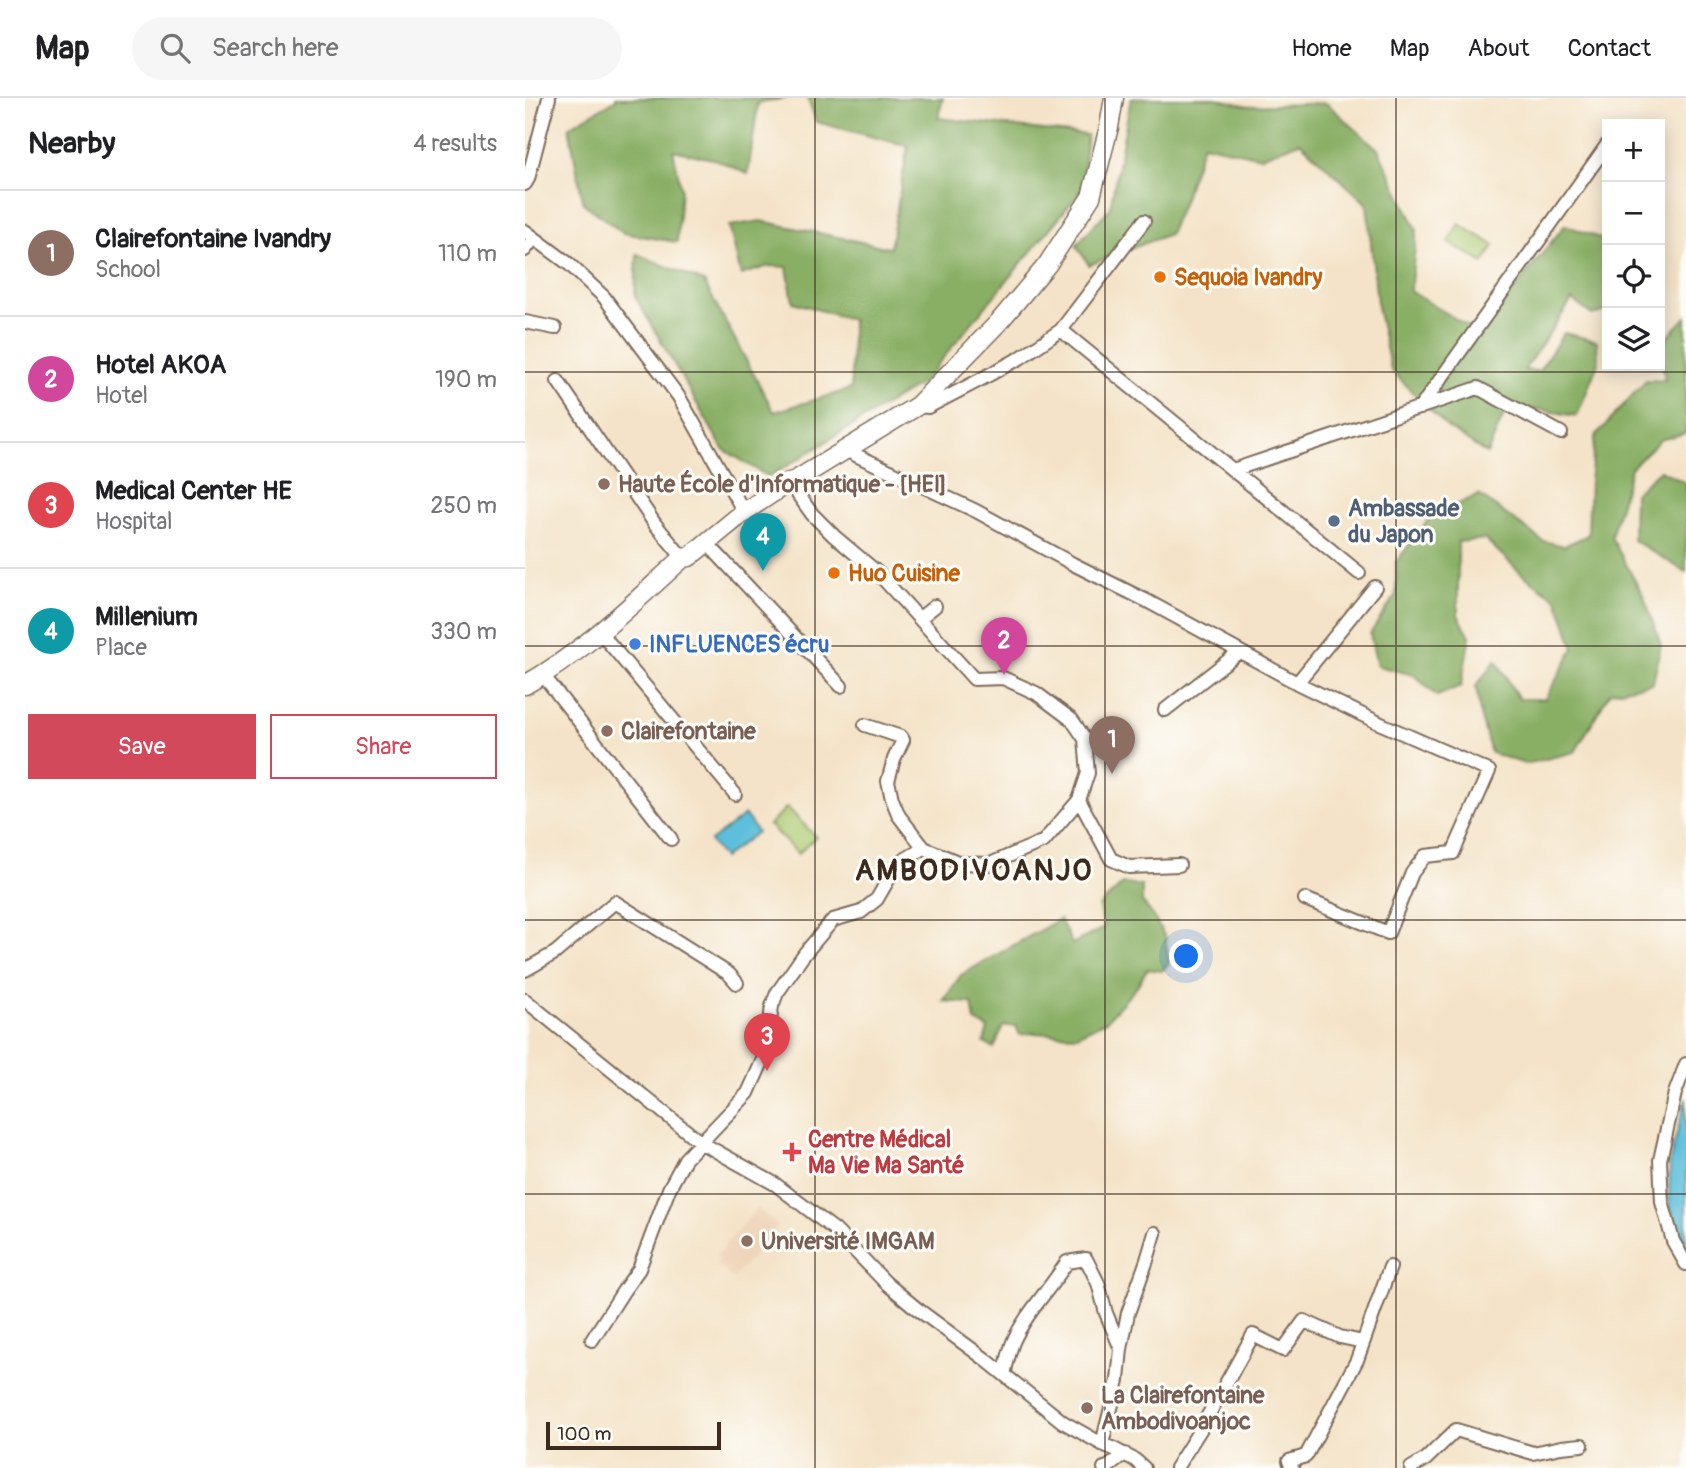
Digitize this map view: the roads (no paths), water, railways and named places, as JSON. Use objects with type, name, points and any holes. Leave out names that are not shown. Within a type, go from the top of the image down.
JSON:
[{"type":"main road","points":[[525,685],[576,652],[683,558],[689,557],[744,512],[917,405],[998,323],[1047,265],[1091,197],[1114,98]]},
{"type":"street","points":[[525,184],[548,98]]},
{"type":"street","points":[[1419,408],[1602,152]]},
{"type":"street","points":[[917,405],[928,407],[1020,358],[1061,330],[1144,221]]},
{"type":"street","points":[[525,250],[529,235],[569,264],[604,297],[679,397],[744,512]]},
{"type":"street","points":[[525,322],[555,328]]},
{"type":"street","points":[[1061,330],[1359,573]]},
{"type":"street","points":[[558,381],[655,524],[683,558]]},
{"type":"street","points":[[1233,470],[1478,388],[1561,432]]},
{"type":"street","points":[[845,450],[976,511],[1297,683],[1379,723],[1489,771],[1453,853],[1425,856],[1412,873],[1388,933],[1305,899]]},
{"type":"street","points":[[789,482],[812,514],[878,573],[975,679],[1003,678],[1036,693],[1072,720],[1085,739],[1088,773],[1079,800],[1044,841],[990,864],[960,863],[924,848],[899,816],[888,781],[904,740],[865,725]]},
{"type":"street","points":[[706,542],[841,686]]},
{"type":"street","points":[[1297,683],[1375,587]]},
{"type":"street","points":[[920,618],[935,606]]},
{"type":"street","points":[[600,632],[735,794]]},
{"type":"street","points":[[1165,710],[1239,652]]},
{"type":"street","points":[[543,675],[671,839]]},
{"type":"street","points":[[1079,800],[1111,859],[1129,867],[1179,864]]},
{"type":"street","points":[[592,1340],[639,1269],[669,1189],[685,1159],[748,1093],[766,1053],[772,1006],[777,993],[805,953],[833,920],[861,912],[877,899],[904,860],[924,848]]},
{"type":"street","points":[[525,970],[555,953],[615,902],[729,974],[737,983]]},
{"type":"street","points":[[525,1000],[700,1142],[775,1184],[835,1230],[886,1283],[1063,1422],[1125,1454],[1143,1468]]},
{"type":"street","points":[[1686,1065],[1675,1093],[1660,1160],[1662,1202],[1672,1241],[1686,1264]]},
{"type":"street","points":[[1103,1444],[1118,1380],[1128,1313],[1155,1233]]},
{"type":"street","points":[[1004,1374],[1013,1342],[1067,1262],[1086,1259],[1098,1283],[1106,1313],[1121,1349]]},
{"type":"street","points":[[1291,1468],[1289,1461],[1306,1456],[1357,1360],[1390,1267]]},
{"type":"street","points":[[1177,1468],[1253,1335],[1283,1350],[1304,1321],[1363,1342]]},
{"type":"street","points":[[1411,1468],[1426,1459],[1456,1430],[1533,1453],[1583,1445]]},
{"type":"street","points":[[1104,1468],[1125,1454]]},
{"type":"water","points":[[745,815],[757,832],[723,858],[710,841]]},
{"type":"water","points":[[1686,1098],[1686,1247],[1669,1203],[1670,1160]]},
{"type":"place","name":"Sequoia Ivandry","points":[[1160,277]]},
{"type":"place","name":"Haute École d'Informatique - [HEI]","points":[[604,484]]},
{"type":"place","name":"Ambassade du Japon","points":[[1334,521]]},
{"type":"place","name":"Millenium","points":[[763,571]]},
{"type":"place","name":"Huo Cuisine","points":[[834,573]]},
{"type":"place","name":"INFLUENCES écru","points":[[635,644]]},
{"type":"place","name":"Hotel AKOA","points":[[1004,675]]},
{"type":"place","name":"Clairefontaine","points":[[607,731]]},
{"type":"place","name":"Clairefontaine Ivandry","points":[[1112,774]]},
{"type":"place","name":"Medical Center HE","points":[[767,1071]]},
{"type":"place","name":"Centre Médical Ma Vie Ma Santé","points":[[792,1152]]},
{"type":"place","name":"Université IMGAM","points":[[747,1241]]},
{"type":"place","name":"La Clairefontaine Ambodivoanjoc","points":[[1087,1408]]},
{"type":"district","name":"AMBODIVOANJO","points":[[974,870]]}]
